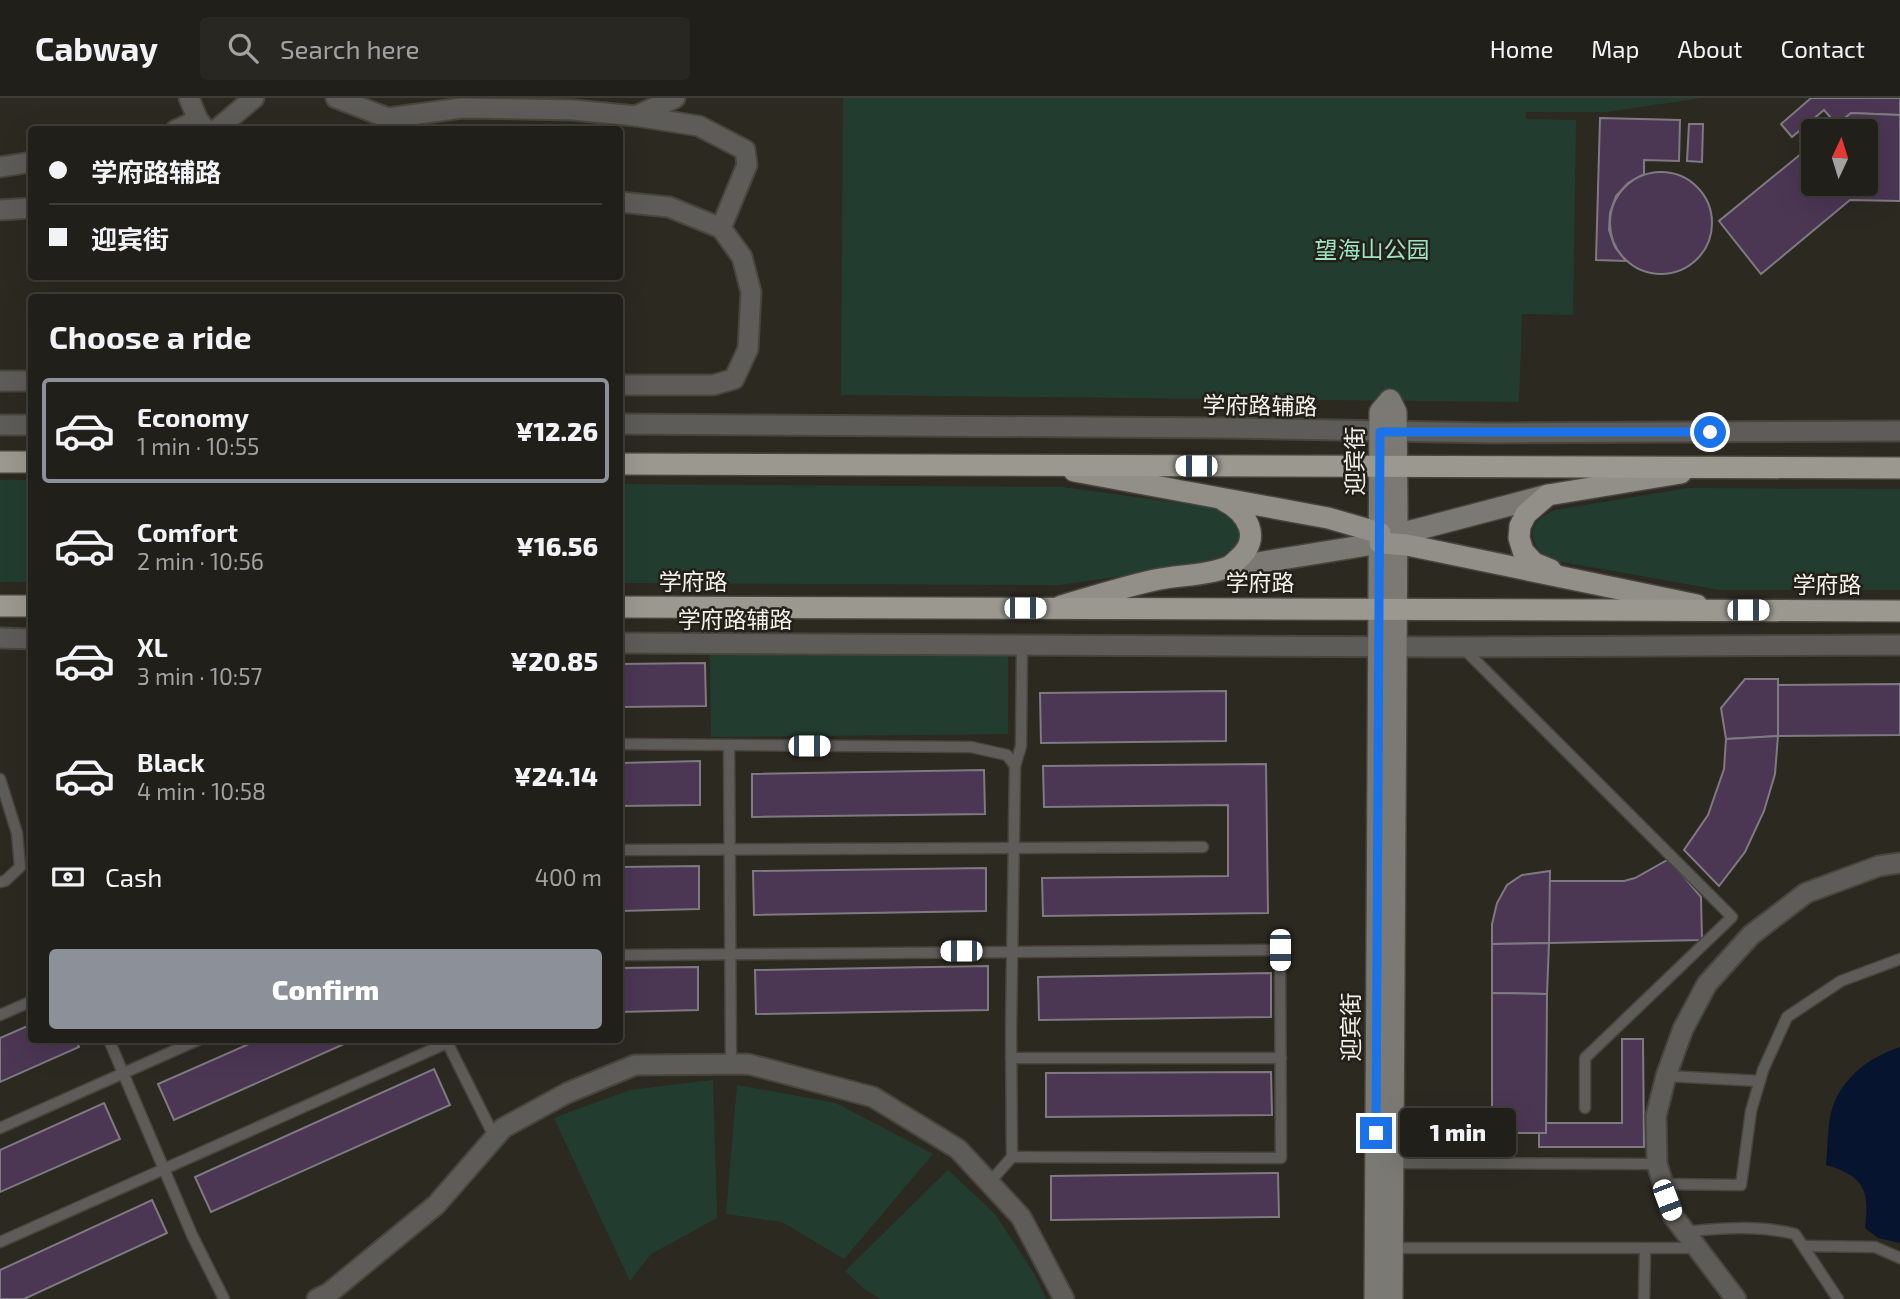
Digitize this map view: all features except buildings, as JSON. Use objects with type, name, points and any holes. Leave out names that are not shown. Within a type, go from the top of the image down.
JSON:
[{"type":"highway","points":[[0,462],[28,462]]},
{"type":"highway","points":[[623,464],[1900,468]]},
{"type":"highway","points":[[0,606],[28,606]]},
{"type":"highway","name":"学府路","points":[[623,607],[1900,611]]},
{"type":"main road","name":"迎宾街","points":[[1388,432],[1392,1299]]},
{"type":"main road","points":[[1039,465],[1328,518],[1389,539],[1723,610]]},
{"type":"main road","points":[[1052,608],[1155,580],[1389,539],[1548,495],[1717,467]]},
{"type":"main road","points":[[1548,495],[1526,514],[1520,526],[1519,538],[1523,551],[1534,564],[1582,582]]},
{"type":"main road","points":[[1217,496],[1236,506],[1249,523],[1252,532],[1249,547],[1227,568]]},
{"type":"main road","name":"迎宾街","points":[[1375,1299],[1387,645]]},
{"type":"street","points":[[190,98],[202,125]]},
{"type":"street","points":[[221,126],[254,98]]},
{"type":"street","points":[[336,98],[366,120],[463,108],[573,110],[699,126],[745,150],[747,165],[721,228]]},
{"type":"street","points":[[636,116],[675,98]]},
{"type":"street","points":[[0,167],[28,163]]},
{"type":"street","points":[[623,202],[669,207],[721,228],[742,257],[751,292],[748,349],[734,379],[713,385],[623,385]]},
{"type":"street","points":[[0,210],[28,208]]},
{"type":"street","points":[[0,381],[28,381]]},
{"type":"street","name":"学府路辅路","points":[[623,424],[1213,428],[1388,432],[1900,431]]},
{"type":"street","points":[[0,425],[28,425]]},
{"type":"street","points":[[0,638],[28,639]]},
{"type":"street","name":"学府路辅路","points":[[623,643],[1900,645]]},
{"type":"street","points":[[1736,1299],[1673,1216],[1657,1164],[1656,1116],[1666,1076],[1683,1029],[1707,984],[1751,935],[1806,893],[1879,866],[1900,863]]},
{"type":"street","points":[[317,1299],[329,1293],[436,1205],[503,1128],[567,1093],[635,1065],[731,1064],[748,1064],[873,1097],[958,1149],[1021,1217],[1063,1299]]},
{"type":"lane","points":[[989,1184],[1012,1157],[1012,951],[1016,766],[1021,746],[1022,644]]},
{"type":"lane","points":[[1461,646],[1732,917],[1585,1058],[1585,1108]]},
{"type":"lane","points":[[623,744],[971,747],[1007,755],[1016,766]]},
{"type":"lane","points":[[729,745],[731,1064]]},
{"type":"lane","points":[[0,779],[17,833],[20,867],[5,881],[0,882]]},
{"type":"lane","points":[[623,850],[1203,847]]},
{"type":"lane","points":[[623,955],[1280,950],[1282,1158],[1012,1157]]},
{"type":"lane","points":[[1662,1184],[1741,1185],[1751,1111],[1760,1081],[1787,1017],[1841,981],[1900,959]]},
{"type":"lane","points":[[0,1015],[28,1003]]},
{"type":"lane","points":[[110,1043],[192,1235],[224,1299]]},
{"type":"lane","points":[[0,1128],[191,1043]]},
{"type":"lane","points":[[0,1242],[165,1171],[443,1043]]},
{"type":"lane","points":[[448,1043],[495,1138]]},
{"type":"lane","points":[[1011,1058],[1281,1058]]},
{"type":"lane","points":[[1666,1076],[1760,1081]]},
{"type":"lane","points":[[1392,1163],[1657,1164]]},
{"type":"lane","points":[[1683,1232],[1728,1227],[1772,1229],[1796,1234],[1838,1299]]},
{"type":"lane","points":[[1804,1247],[1875,1247],[1900,1258]]},
{"type":"lane","points":[[1392,1248],[1699,1248]]},
{"type":"lane","points":[[1644,1299],[1645,1250]]},
{"type":"green space","name":"望海山公园","points":[[843,98],[1702,98],[1606,112],[1526,112],[1526,119],[1576,120],[1573,315],[1522,314],[1519,402],[841,395]]},
{"type":"green space","points":[[0,480],[28,480],[28,582],[0,582]]},
{"type":"green space","points":[[623,484],[1062,487],[1224,509],[1240,521],[1242,547],[1219,562],[1059,585],[623,583]]},
{"type":"green space","points":[[1689,488],[1900,489],[1900,590],[1720,590],[1546,559],[1535,544],[1535,525],[1555,510]]},
{"type":"green space","points":[[710,652],[1008,652],[1008,734],[711,737]]},
{"type":"green space","points":[[713,1080],[717,1218],[651,1254],[630,1281],[554,1118],[630,1090]]},
{"type":"green space","points":[[737,1085],[836,1103],[933,1154],[844,1259],[782,1222],[726,1214]]},
{"type":"green space","points":[[948,1170],[995,1214],[1035,1275],[1046,1299],[880,1299],[845,1271]]},
{"type":"water","points":[[1900,1047],[1900,1243],[1878,1238],[1865,1228],[1866,1204],[1862,1186],[1849,1174],[1826,1165],[1830,1116],[1843,1087],[1868,1063]]},
{"type":"route","points":[[1376,1133],[1380,432],[1710,432]]}]
